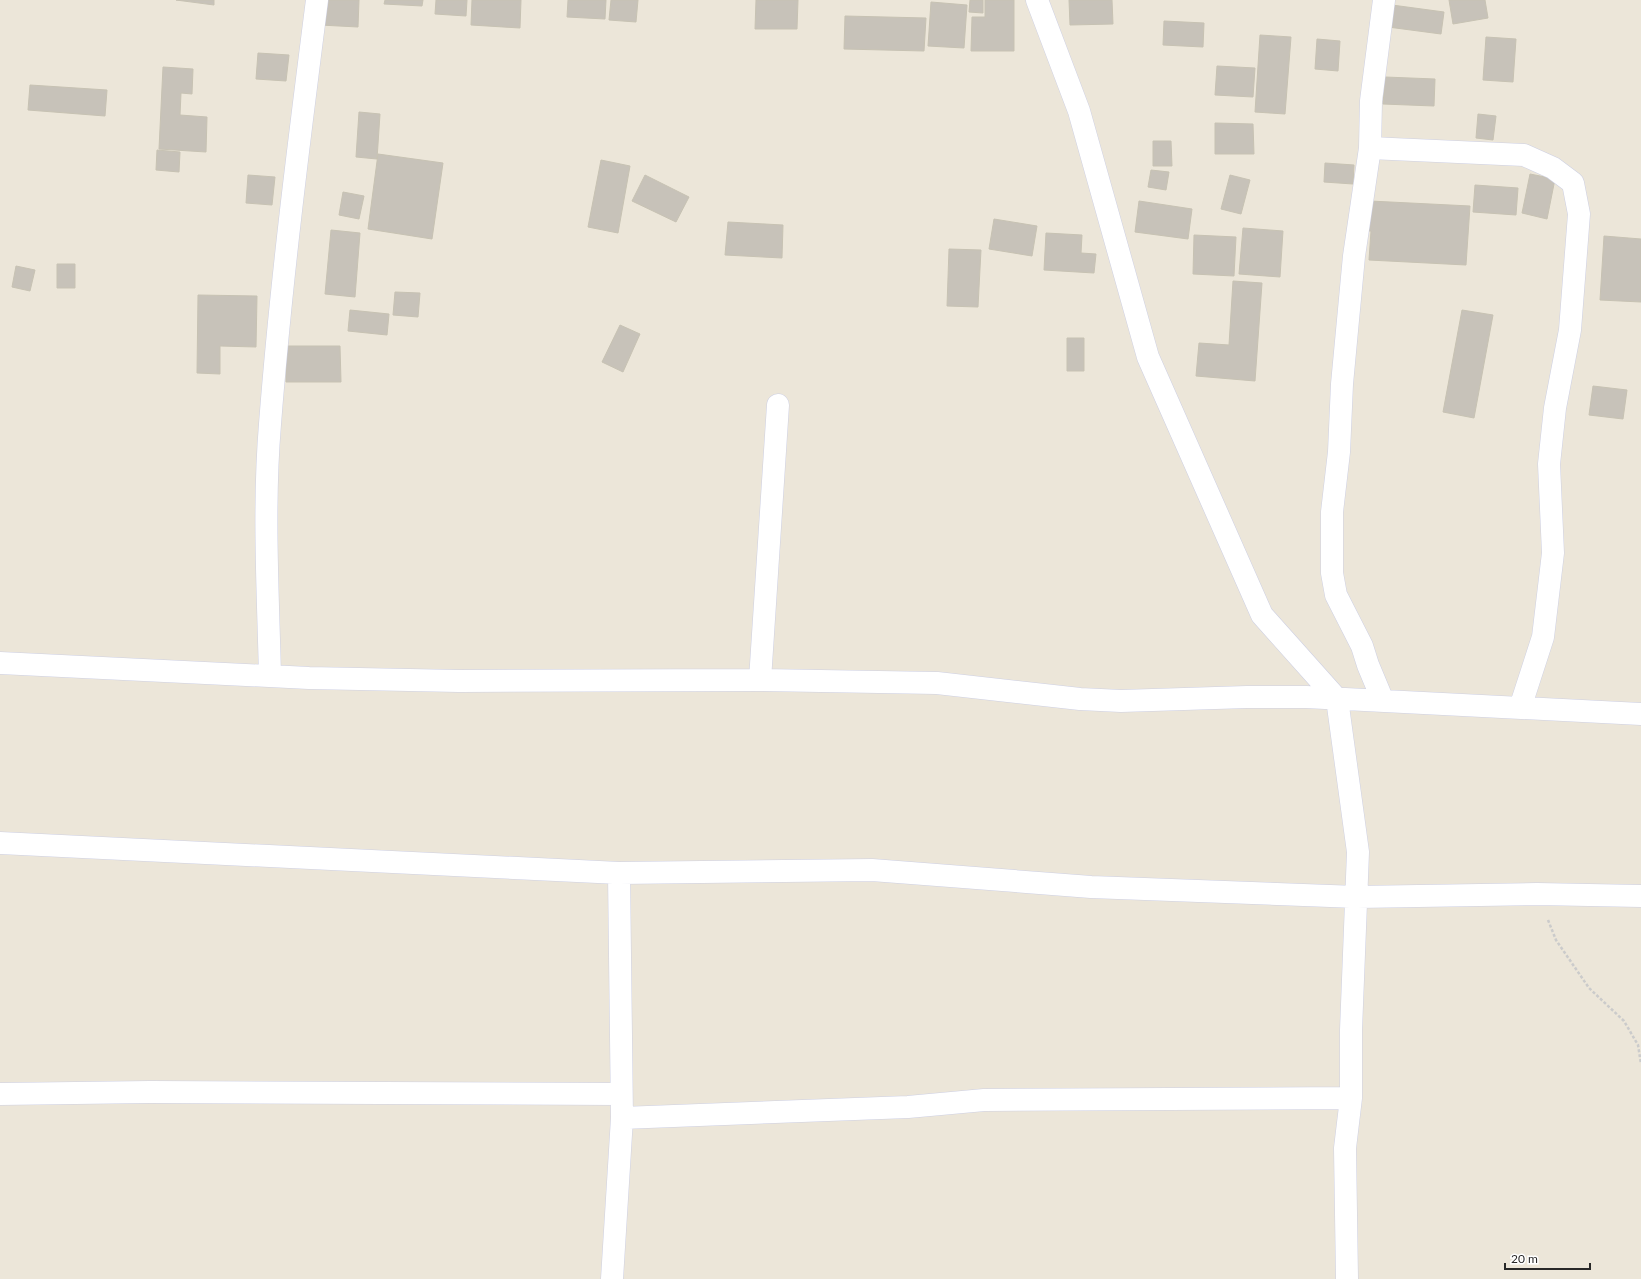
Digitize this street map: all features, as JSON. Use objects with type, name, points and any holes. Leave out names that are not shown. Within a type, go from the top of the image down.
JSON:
[{"type":"street","points":[[270,676],[266,522],[270,425],[295,173],[317,0]]},
{"type":"street","points":[[1037,0],[1079,112],[1151,364],[1262,616],[1337,699],[1358,852],[1351,1030],[1351,1098],[1345,1148],[1347,1279]]},
{"type":"street","points":[[1383,701],[1362,646],[1336,595],[1332,573],[1332,512],[1339,452],[1342,384],[1354,256],[1370,148],[1371,102],[1384,0]]},
{"type":"street","points":[[1370,148],[1524,155],[1553,168],[1573,183],[1579,214],[1570,330],[1555,408],[1549,464],[1553,553],[1542,638],[1520,708]]},
{"type":"street","points":[[760,680],[778,405]]},
{"type":"street","points":[[0,662],[270,676],[458,681],[760,680],[937,684],[1080,699],[1121,701],[1248,697],[1306,697],[1641,714]]},
{"type":"street","points":[[0,843],[619,872],[872,870],[1091,887],[1357,897],[1537,894],[1641,896]]},
{"type":"street","points":[[612,1279],[622,1118],[619,872]]},
{"type":"street","points":[[0,1094],[150,1092],[621,1094]]},
{"type":"street","points":[[622,1118],[900,1108],[991,1100],[1351,1098]]},
{"type":"path","points":[[1537,894],[1556,940],[1589,988],[1624,1021],[1638,1045],[1641,1064]]},
{"type":"building","points":[[176,0],[214,0],[214,5]]},
{"type":"building","points":[[321,0],[359,0],[358,27],[320,25]]},
{"type":"building","points":[[385,0],[423,0],[422,6],[384,4]]},
{"type":"building","points":[[436,0],[467,0],[466,16],[435,14]]},
{"type":"building","points":[[472,0],[521,0],[520,28],[471,25]]},
{"type":"building","points":[[568,0],[606,0],[605,19],[567,17]]},
{"type":"building","points":[[611,0],[638,0],[636,22],[609,20]]},
{"type":"building","points":[[756,0],[798,0],[797,29],[755,29]]},
{"type":"building","points":[[970,0],[983,0],[983,13],[969,12]]},
{"type":"building","points":[[985,0],[1014,0],[1014,51],[971,51],[972,17],[985,17]]},
{"type":"building","points":[[1069,0],[1112,0],[1113,24],[1070,25]]},
{"type":"building","points":[[1449,0],[1485,0],[1488,18],[1453,24]]},
{"type":"building","points":[[931,2],[967,5],[964,48],[928,46]]},
{"type":"building","points":[[1392,5],[1444,12],[1441,34],[1388,27]]},
{"type":"building","points":[[845,16],[926,18],[924,51],[844,49]]},
{"type":"building","points":[[1164,21],[1204,23],[1203,47],[1163,45]]},
{"type":"building","points":[[1260,35],[1291,37],[1285,114],[1255,112]]},
{"type":"building","points":[[1486,37],[1516,39],[1513,82],[1483,80]]},
{"type":"building","points":[[1317,39],[1340,41],[1338,71],[1315,69]]},
{"type":"building","points":[[258,53],[289,55],[286,81],[256,79]]},
{"type":"building","points":[[1217,66],[1255,68],[1253,97],[1215,95]]},
{"type":"building","points":[[163,67],[193,69],[192,94],[181,93],[180,115],[207,117],[206,152],[159,149]]},
{"type":"building","points":[[1385,77],[1435,79],[1434,106],[1383,104]]},
{"type":"building","points":[[30,85],[107,90],[105,116],[28,110]]},
{"type":"building","points":[[359,112],[380,114],[377,159],[356,157]]},
{"type":"building","points":[[1478,114],[1496,116],[1493,140],[1476,138]]},
{"type":"building","points":[[1215,123],[1253,124],[1254,154],[1215,154]]},
{"type":"building","points":[[1153,141],[1171,141],[1172,166],[1153,166]]},
{"type":"building","points":[[157,150],[180,152],[179,172],[156,170]]},
{"type":"building","points":[[378,154],[443,163],[432,239],[368,229]]},
{"type":"building","points":[[601,160],[630,166],[618,233],[588,227]]},
{"type":"building","points":[[1325,163],[1354,165],[1353,184],[1324,182]]},
{"type":"building","points":[[1151,170],[1169,172],[1166,190],[1148,187]]},
{"type":"building","points":[[1530,174],[1555,179],[1547,219],[1522,213]]},
{"type":"building","points":[[248,175],[275,177],[272,205],[246,203]]},
{"type":"building","points":[[645,175],[689,197],[676,222],[632,201]]},
{"type":"building","points":[[1230,175],[1250,180],[1241,214],[1221,209]]},
{"type":"building","points":[[1475,185],[1518,188],[1516,215],[1473,212]]},
{"type":"building","points":[[343,192],[364,196],[359,219],[339,215]]},
{"type":"building","points":[[1139,201],[1192,209],[1188,239],[1135,232]]},
{"type":"building","points":[[1370,201],[1470,206],[1466,265],[1369,260],[1371,231],[1369,231]]},
{"type":"building","points":[[994,219],[1037,226],[1032,256],[989,249]]},
{"type":"building","points":[[728,222],[783,225],[782,258],[725,255]]},
{"type":"building","points":[[1243,228],[1283,231],[1280,277],[1239,274]]},
{"type":"building","points":[[331,230],[360,233],[355,297],[325,294]]},
{"type":"building","points":[[1046,233],[1082,235],[1081,253],[1096,254],[1094,273],[1044,270]]},
{"type":"building","points":[[1194,235],[1236,237],[1234,276],[1193,274]]},
{"type":"building","points":[[1604,236],[1641,239],[1641,302],[1600,300]]},
{"type":"building","points":[[949,249],[981,250],[978,307],[947,306]]},
{"type":"building","points":[[57,264],[75,264],[75,288],[57,288]]},
{"type":"building","points":[[16,266],[35,270],[30,291],[12,287]]},
{"type":"building","points":[[1233,281],[1262,283],[1255,381],[1196,376],[1199,343],[1229,345]]},
{"type":"building","points":[[395,292],[420,293],[418,317],[393,315]]},
{"type":"building","points":[[198,295],[257,296],[256,347],[220,346],[220,374],[197,373]]},
{"type":"building","points":[[350,310],[389,314],[387,335],[348,331]]},
{"type":"building","points":[[1462,310],[1493,315],[1474,418],[1443,412]]},
{"type":"building","points":[[620,325],[640,334],[623,372],[602,362]]},
{"type":"building","points":[[1067,338],[1084,338],[1084,371],[1067,371]]},
{"type":"building","points":[[286,346],[340,346],[341,382],[286,382]]},
{"type":"building","points":[[1593,386],[1627,390],[1623,419],[1589,415]]}]
